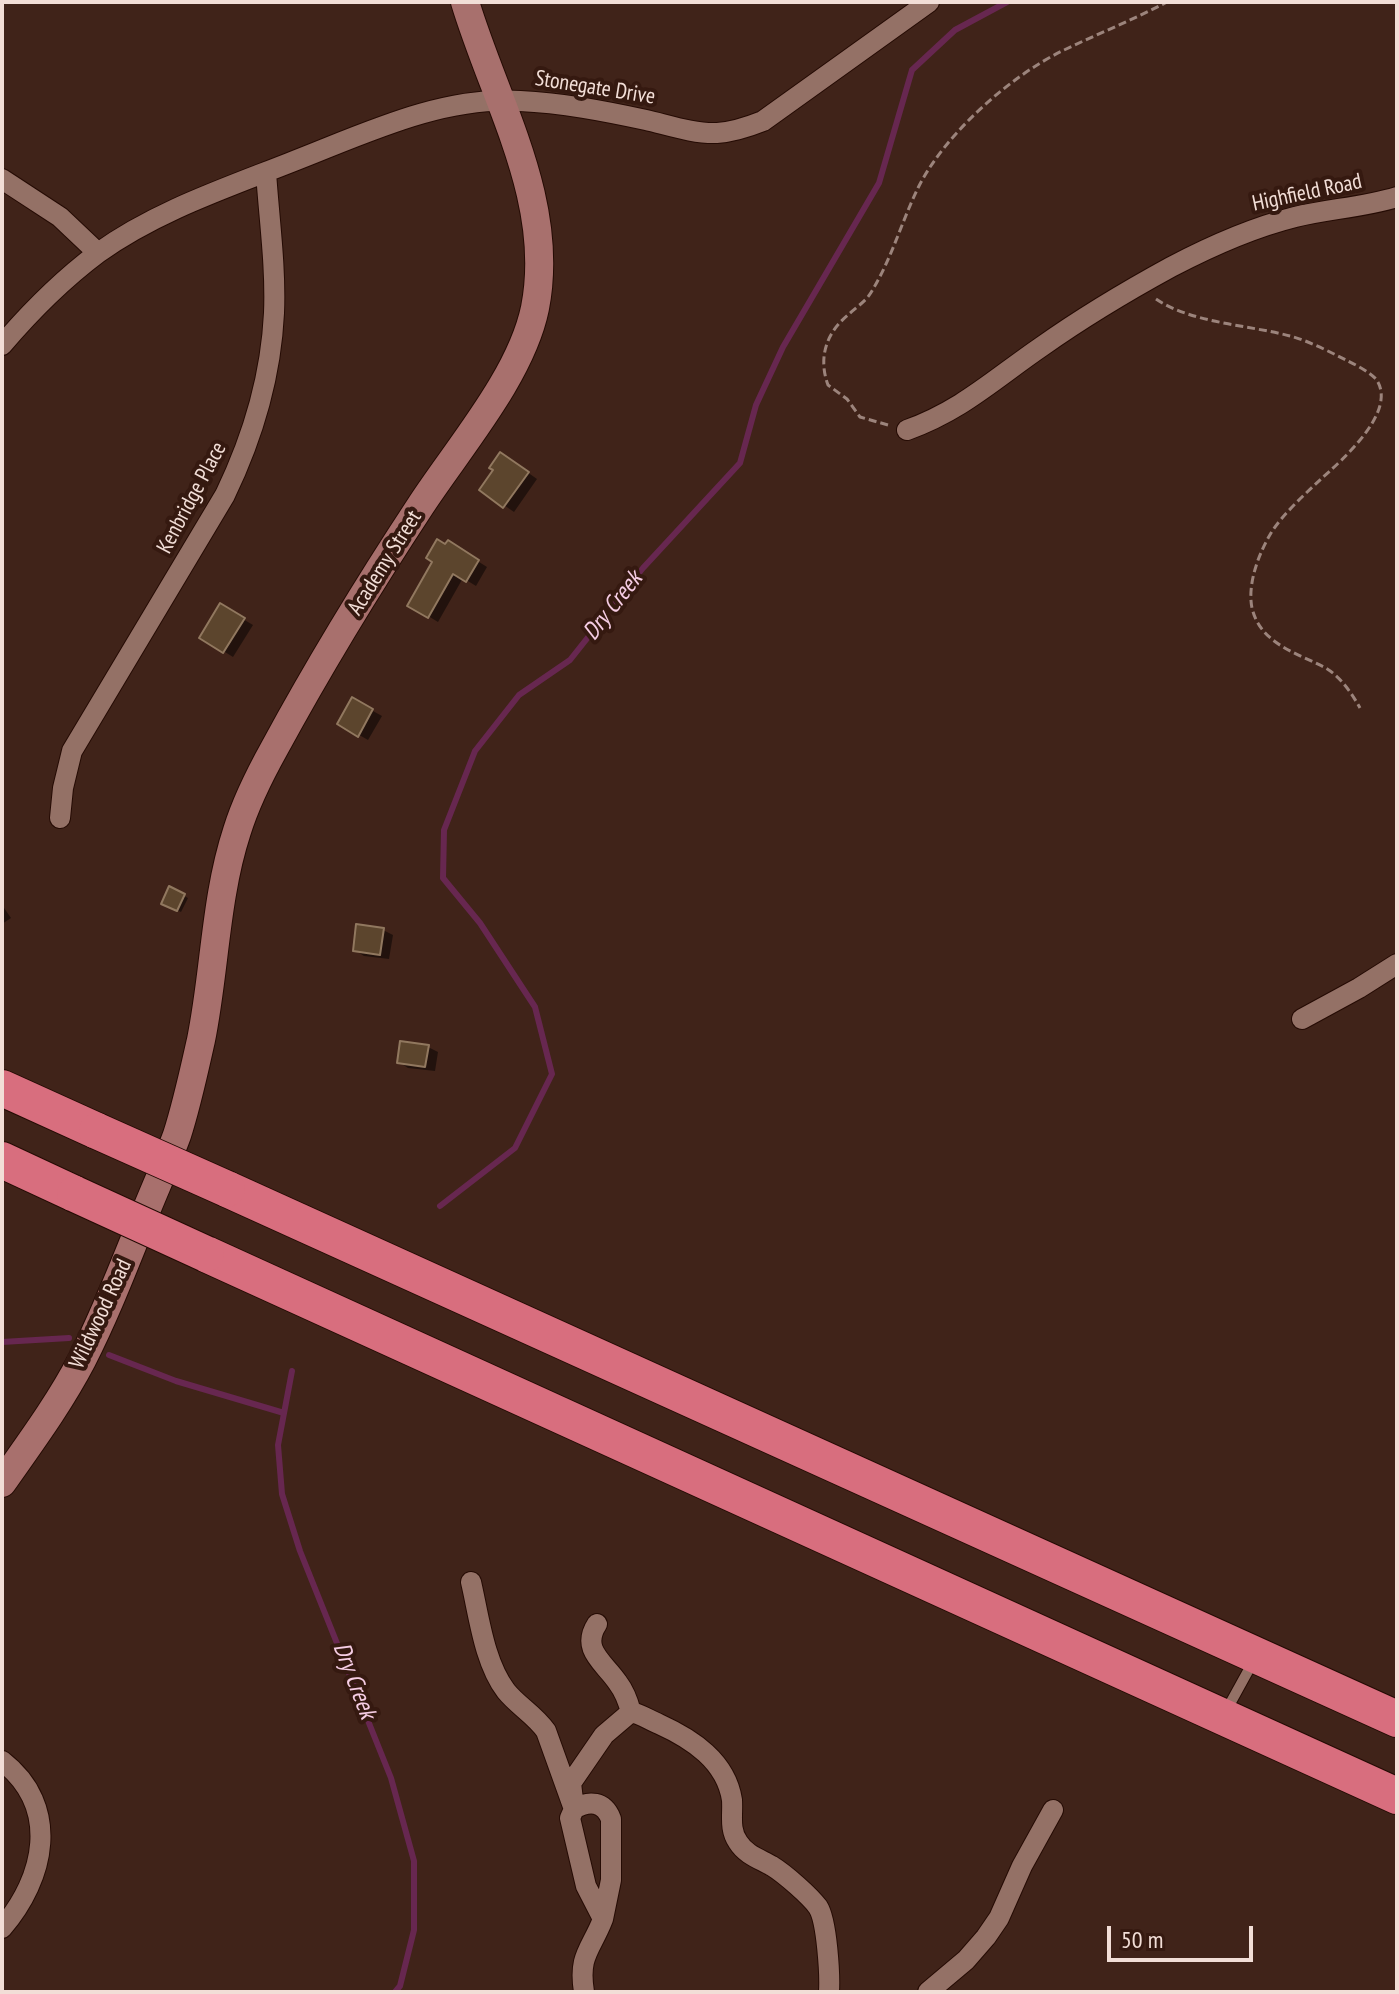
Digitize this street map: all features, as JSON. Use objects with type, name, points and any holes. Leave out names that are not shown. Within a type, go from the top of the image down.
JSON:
[{"type":"highway","points":[[2,1088],[1397,1719]]},
{"type":"highway","points":[[2,1160],[1397,1796]]},
{"type":"street","name":"Academy Street","points":[[177,1134],[201,1038],[225,882],[249,797],[349,619],[511,371],[534,310],[539,275],[538,239],[524,165],[465,2]]},
{"type":"street","name":"Stonegate Drive","points":[[2,345],[60,284],[98,253],[137,228],[179,207],[395,122],[438,110],[501,101],[564,103],[703,132],[743,129],[763,121],[929,2]]},
{"type":"street","name":"Kenbridge Place","points":[[60,818],[72,751],[225,495],[255,421],[274,314],[266,172]]},
{"type":"street","points":[[2,179],[60,217],[98,253]]},
{"type":"street","name":"Highfield Road","points":[[907,430],[938,419],[958,407],[1041,347],[1144,283],[1217,243],[1257,227],[1299,216],[1397,197]]},
{"type":"street","points":[[1302,1019],[1397,964]]},
{"type":"street","name":"Wildwood Road","points":[[3,1480],[52,1412],[81,1362],[106,1310],[177,1134]]},
{"type":"street","points":[[471,1582],[494,1671],[504,1689],[539,1720],[546,1731],[574,1809]]},
{"type":"street","points":[[597,1624],[591,1638],[591,1649],[617,1680],[631,1712]]},
{"type":"street","points":[[603,1919],[586,1886],[570,1818],[574,1809],[571,1783],[604,1735],[631,1712]]},
{"type":"street","points":[[631,1712],[676,1731],[699,1746],[718,1765],[732,1801],[732,1829],[737,1842],[746,1852],[783,1874],[818,1907],[828,1962],[829,1992]]},
{"type":"street","points":[[2,1761],[14,1770],[33,1798],[41,1838],[39,1861],[30,1889],[2,1928]]},
{"type":"street","points":[[574,1809],[592,1803],[608,1811],[611,1819],[611,1880],[603,1919],[583,1957],[581,1974],[584,1992]]},
{"type":"street","points":[[928,1992],[966,1960],[986,1937],[999,1918],[1022,1866],[1053,1810]]},
{"type":"lane","points":[[1223,1717],[1257,1656]]},
{"type":"path","points":[[907,430],[860,417],[854,412],[847,399],[828,385],[823,358],[828,337],[839,322],[869,297],[899,237],[918,188],[935,160],[984,104],[1061,51],[1167,2]]},
{"type":"path","points":[[1144,283],[1164,304],[1217,321],[1289,336],[1325,349],[1377,379],[1383,389],[1385,400],[1375,427],[1272,531],[1260,555],[1251,594],[1257,622],[1269,636],[1287,651],[1338,678],[1360,708]]},
{"type":"building","points":[[500,452],[529,472],[503,508],[479,490],[493,470],[489,468]]},
{"type":"building","points":[[437,539],[445,544],[448,540],[479,560],[466,582],[453,574],[428,618],[407,606],[432,562],[426,558]]},
{"type":"building","points":[[220,603],[245,618],[223,653],[199,638]]},
{"type":"building","points":[[352,697],[373,709],[358,737],[337,724]]},
{"type":"building","points":[[169,886],[185,894],[177,911],[161,904]]},
{"type":"building","points":[[356,924],[384,928],[380,955],[353,951]]},
{"type":"building","points":[[400,1041],[429,1045],[425,1067],[397,1063]]},
{"type":"waterway","name":"Dry Creek","points":[[440,1206],[515,1148],[552,1074],[535,1007],[480,923],[443,878],[444,830],[475,751],[519,695],[570,660],[643,568],[740,463],[756,405],[783,347],[879,183],[912,70],[955,30],[1007,2]]},
{"type":"waterway","points":[[2,1342],[69,1338]]},
{"type":"waterway","points":[[109,1355],[176,1381],[284,1413]]},
{"type":"waterway","name":"Dry Creek","points":[[292,1371],[278,1445],[282,1494],[300,1551],[391,1778],[414,1861],[414,1930],[400,1986],[395,1992]]}]
